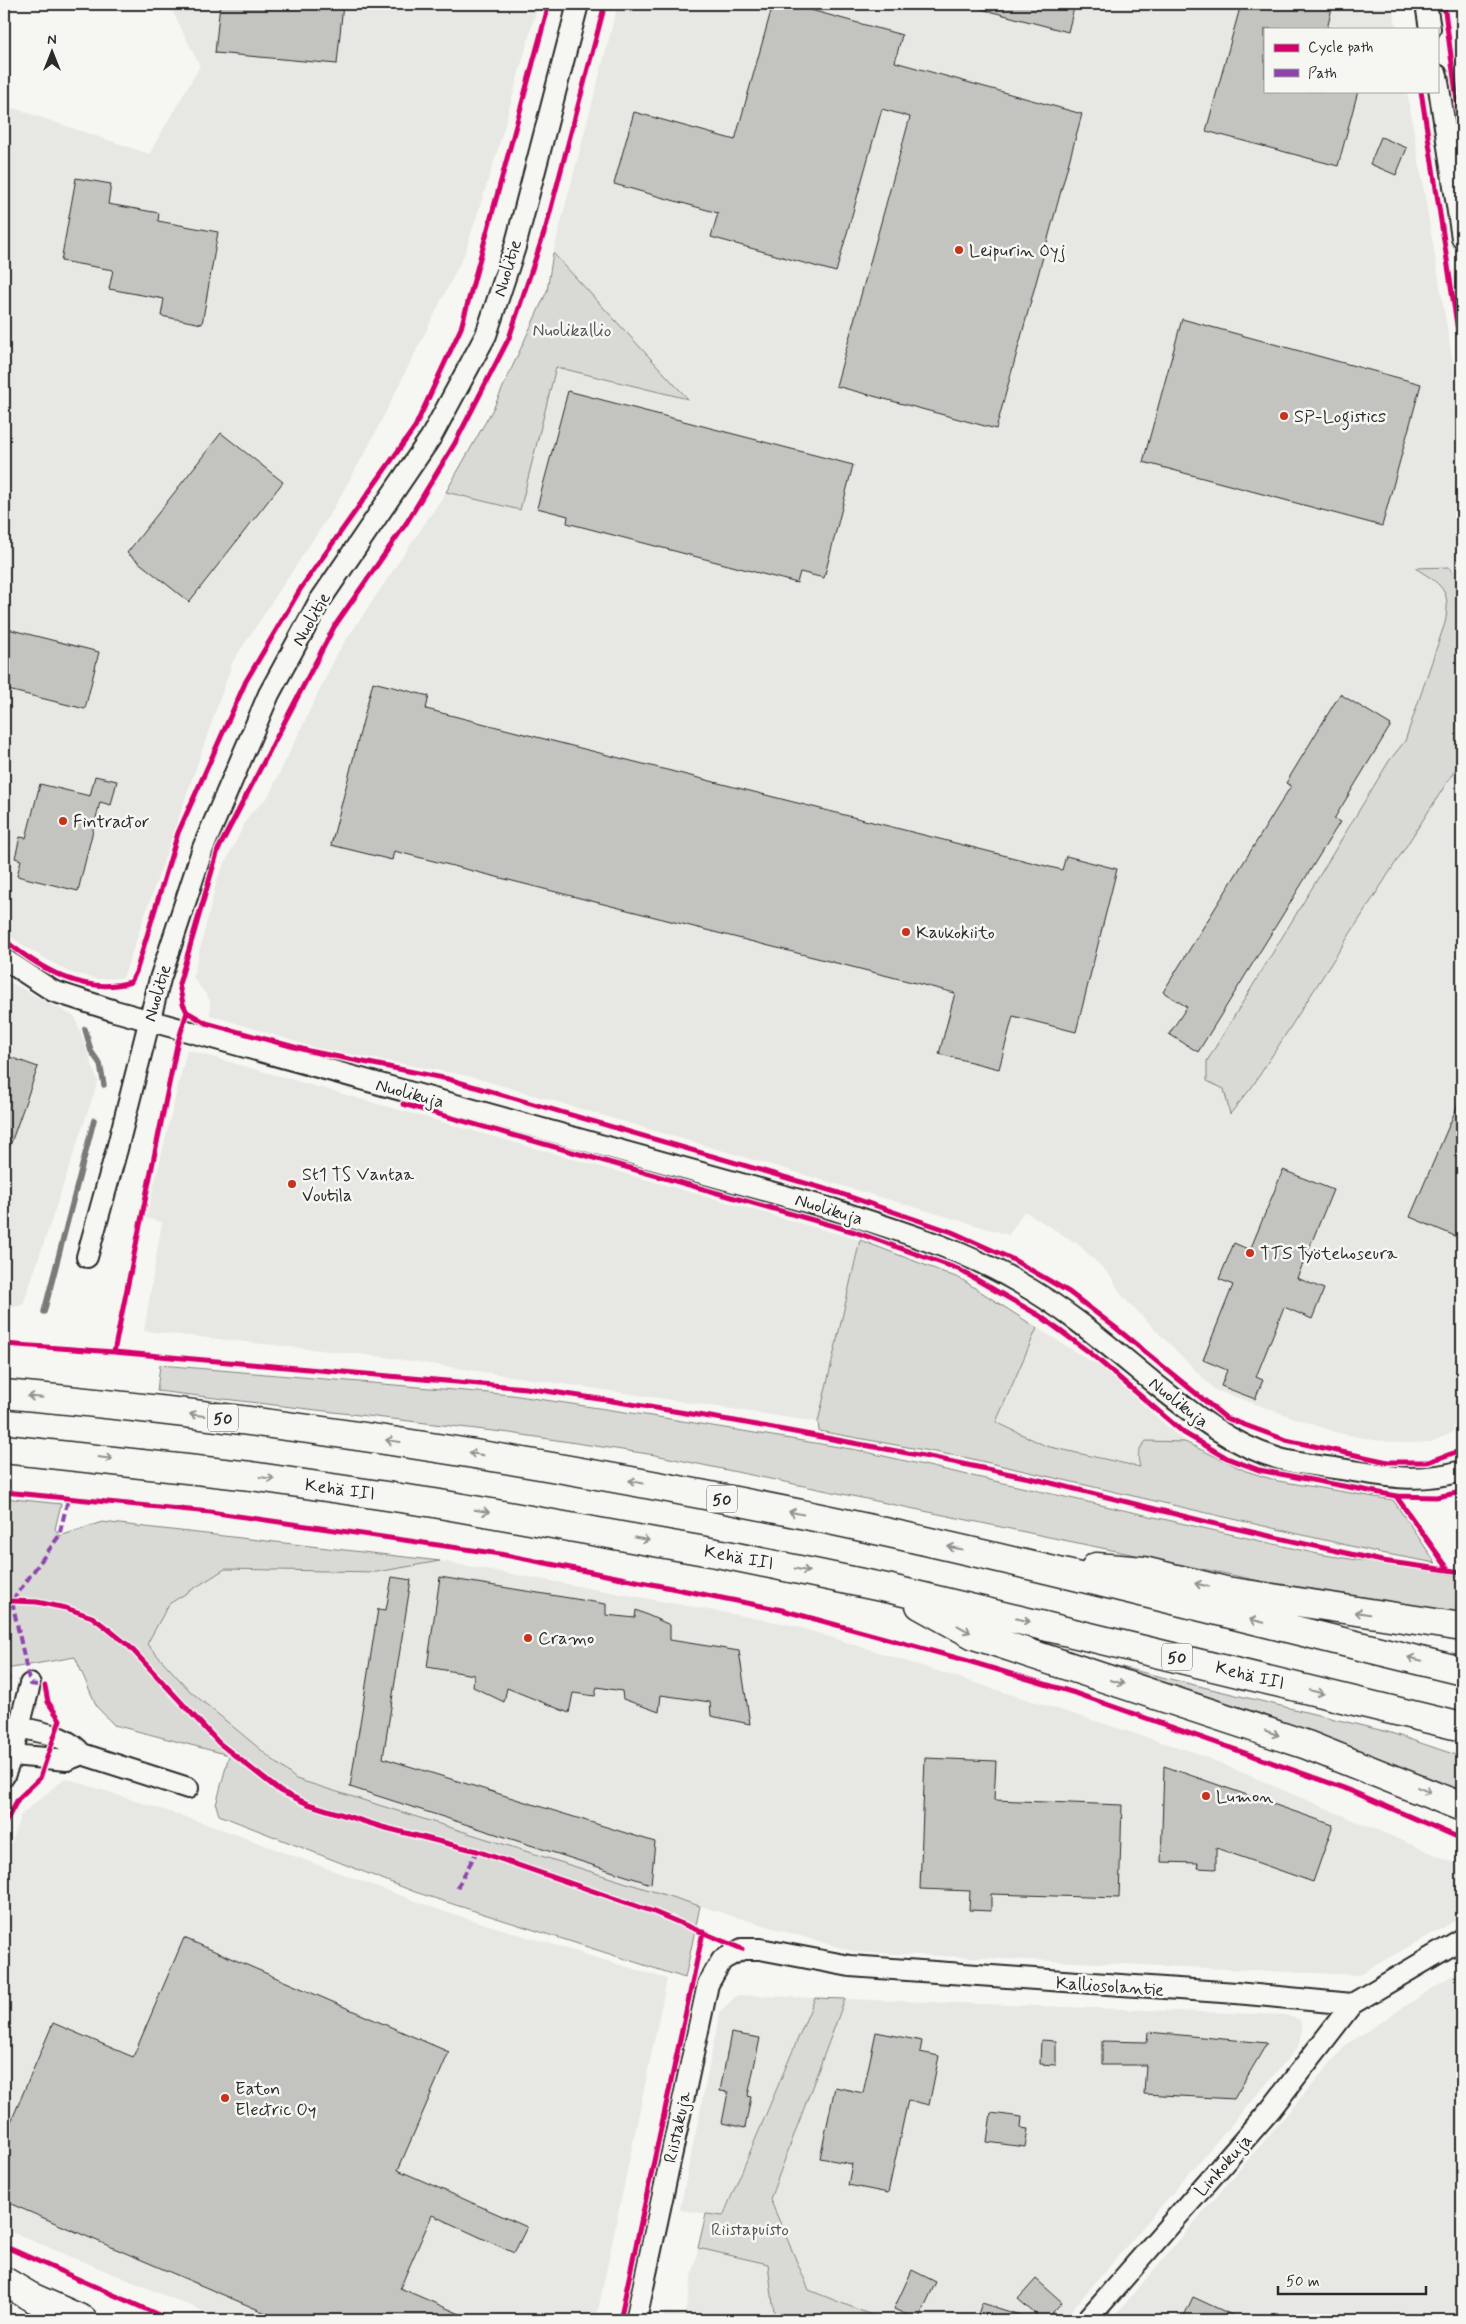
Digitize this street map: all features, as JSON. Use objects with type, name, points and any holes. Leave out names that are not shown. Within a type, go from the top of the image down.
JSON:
[{"type":"main road","name":"50","points":[[4,1394],[253,1421],[441,1448],[578,1471],[802,1514],[1002,1558],[1462,1671]]},
{"type":"main road","name":"Kehä III","points":[[4,1449],[57,1453],[251,1476],[434,1503],[722,1554],[891,1589],[1462,1727]]},
{"type":"main road","points":[[1002,1558],[1144,1572],[1226,1591],[1462,1627]]},
{"type":"main road","points":[[891,1589],[974,1636],[1307,1745],[1462,1807]]},
{"type":"main road","points":[[4,2281],[31,2297],[83,2320]]},
{"type":"main road","points":[[4,2291],[31,2297]]},
{"type":"street","name":"Nuolitie","points":[[87,1257],[117,1148],[148,1021],[203,848],[269,694],[319,602],[431,437],[486,335],[515,248],[578,4]]},
{"type":"street","points":[[1426,4],[1430,28]]},
{"type":"street","points":[[1438,82],[1462,238]]},
{"type":"street","name":"Nuolikuja","points":[[4,959],[53,991],[148,1021],[832,1209],[969,1256],[1026,1286],[1086,1327],[1212,1428],[1280,1459],[1402,1479],[1435,1478],[1462,1471]]},
{"type":"street","points":[[4,1776],[12,1755],[30,1684]]},
{"type":"street","points":[[19,1727],[64,1739],[74,1744],[82,1754],[188,1788]]},
{"type":"street","points":[[12,1755],[67,1760],[82,1754]]},
{"type":"street","points":[[1352,2004],[1462,1938]]},
{"type":"street","name":"Kalliosolantie","points":[[742,1949],[760,1949],[850,1966],[1352,2004]]},
{"type":"street","name":"Riistakuja","points":[[636,2320],[708,1984],[722,1960],[742,1949]]},
{"type":"street","name":"Linkokuja","points":[[1088,2320],[1271,2109],[1352,2004]]},
{"type":"shaded area","points":[[169,4],[538,4],[498,149],[465,253],[366,451],[330,514],[233,661],[123,978],[97,979],[69,972],[25,947],[4,931],[4,105],[149,154],[200,66]]},
{"type":"shaded area","points":[[618,4],[1392,4],[1397,28],[1264,28],[1264,92],[1407,92],[1462,416],[1462,1405],[1452,1433],[1431,1442],[1404,1443],[1374,1440],[1338,1433],[1215,1390],[1123,1297],[1110,1275],[1078,1244],[1024,1211],[1009,1235],[469,1076],[316,1048],[210,1015],[210,1000],[193,977],[218,877],[249,815],[268,797],[338,652],[446,492],[520,510],[556,366],[687,399],[553,253]]},
{"type":"shaded area","points":[[1454,4],[1462,4],[1462,63],[1459,59]]},
{"type":"shaded area","points":[[4,979],[75,1017],[98,1081],[23,1305],[4,1309]]},
{"type":"shaded area","points":[[187,1050],[860,1240],[818,1422],[384,1357],[144,1331],[162,1222],[146,1218]]},
{"type":"shaded area","points":[[1037,1328],[1102,1368],[1185,1442],[1139,1449],[1137,1457],[1140,1467],[1046,1446],[996,1422]]},
{"type":"shaded area","points":[[440,1561],[792,1625],[1196,1753],[1462,1866],[1462,1917],[1358,1975],[855,1952],[739,1918],[296,1779],[190,1691],[147,1644],[169,1604],[225,1569],[377,1572]]},
{"type":"shaded area","points":[[65,1778],[213,1826],[442,1911],[667,1979],[596,2320],[225,2320],[4,2229],[4,1864],[21,1815]]},
{"type":"shaded area","points":[[1462,1969],[1462,2320],[1111,2320],[1346,2045]]},
{"type":"shaded area","points":[[737,1995],[815,1998],[722,2216],[680,2210],[720,2012]]},
{"type":"shaded area","points":[[845,1999],[1285,2015],[1300,2020],[1302,2030],[1298,2047],[1063,2320],[884,2320],[809,2290],[770,2199]]},
{"type":"shaded area","points":[[698,2248],[768,2263],[775,2320],[663,2320],[665,2312],[685,2313]]},
{"type":"green space","name":"Nuolikallio","points":[[553,253],[688,399],[556,367],[520,510],[446,492],[494,407],[547,291]]},
{"type":"green space","points":[[1449,567],[1462,588],[1462,759],[1252,1087],[1230,1114],[1224,1089],[1207,1081],[1207,1061],[1389,761],[1405,741],[1445,623],[1447,612],[1447,603],[1442,589],[1432,579],[1415,568]]},
{"type":"green space","points":[[860,1240],[961,1279],[1037,1328],[996,1422],[1046,1446],[1140,1467],[1138,1453],[1146,1441],[1185,1442],[1246,1471],[1278,1481],[1393,1500],[1436,1563],[1381,1553],[968,1458],[819,1431],[818,1422]]},
{"type":"green space","points":[[160,1365],[512,1395],[857,1450],[1318,1554],[1462,1576],[1462,1613],[1270,1583],[655,1455],[510,1433],[157,1391]]},
{"type":"green space","points":[[4,1498],[61,1504],[55,1529],[60,1536],[102,1522],[440,1561],[377,1572],[225,1569],[169,1604],[147,1644],[190,1691],[296,1779],[700,1906],[685,1978],[415,1892],[219,1815],[216,1805],[229,1755],[114,1725],[97,1707],[75,1657],[6,1669],[10,1678],[4,1704]]},
{"type":"green space","points":[[1100,1662],[1388,1732],[1462,1757],[1462,1790],[1277,1719]]},
{"type":"green space","name":"Riistapuisto","points":[[815,1998],[845,1999],[770,2199],[809,2290],[884,2320],[775,2320],[768,2264],[698,2248],[706,2214],[723,2216]]},
{"type":"building","points":[[220,4],[343,4],[337,64],[215,53]]},
{"type":"building","points":[[773,4],[789,4],[902,35],[895,62],[1082,114],[996,429],[836,386],[910,117],[882,109],[836,272],[711,237],[718,213],[614,184],[634,112],[735,140]]},
{"type":"building","points":[[982,4],[1075,4],[1068,32],[981,9]]},
{"type":"building","points":[[1241,4],[1333,4],[1327,28],[1264,28],[1264,92],[1358,92],[1338,166],[1206,131]]},
{"type":"building","points":[[1381,137],[1407,148],[1396,175],[1370,164]]},
{"type":"building","points":[[76,178],[111,184],[108,204],[159,213],[158,221],[218,232],[202,324],[161,316],[164,299],[109,289],[113,270],[61,261]]},
{"type":"building","name":"SP-Logistics","points":[[1182,319],[1421,384],[1382,526],[1143,462]]},
{"type":"building","points":[[568,391],[853,465],[824,578],[800,572],[797,583],[567,523],[568,516],[537,508]]},
{"type":"building","points":[[221,433],[283,482],[189,602],[127,553]]},
{"type":"building","points":[[4,628],[99,652],[85,709],[4,689]]},
{"type":"building","name":"Kaukokiito","points":[[373,682],[429,696],[426,709],[1062,870],[1066,856],[1117,869],[1076,1032],[1013,1016],[999,1069],[939,1054],[955,993],[394,851],[392,860],[331,845]]},
{"type":"building","points":[[1340,694],[1391,725],[1334,819],[1340,822],[1198,1052],[1169,1034],[1187,1007],[1163,992],[1291,786],[1286,783]]},
{"type":"building","name":"Fintractor","points":[[95,776],[117,781],[111,805],[100,802],[78,891],[17,876],[21,860],[15,858],[20,837],[26,838],[40,784],[90,796]]},
{"type":"building","points":[[4,1055],[38,1067],[6,1157],[4,1156]]},
{"type":"building","points":[[1462,1095],[1462,1239],[1410,1217]]},
{"type":"building","points":[[1283,1170],[1333,1190],[1297,1278],[1324,1289],[1312,1319],[1284,1307],[1256,1377],[1263,1380],[1255,1399],[1221,1386],[1227,1370],[1203,1360],[1233,1285],[1219,1279],[1234,1243],[1250,1250]]},
{"type":"building","points":[[392,1577],[411,1580],[383,1758],[655,1842],[651,1884],[350,1787],[378,1609],[386,1610]]},
{"type":"building","points":[[440,1577],[606,1604],[606,1615],[635,1618],[636,1610],[670,1625],[670,1640],[739,1651],[750,1724],[711,1716],[710,1702],[661,1695],[659,1712],[623,1699],[622,1691],[597,1687],[595,1696],[573,1693],[569,1713],[507,1688],[504,1702],[473,1687],[474,1675],[427,1667]]},
{"type":"building","points":[[925,1758],[996,1761],[994,1800],[1122,1805],[1119,1898],[991,1894],[991,1911],[969,1910],[970,1891],[920,1889]]},
{"type":"building","name":"Lumon","points":[[1164,1766],[1333,1825],[1313,1882],[1216,1848],[1216,1869],[1197,1868],[1198,1863],[1161,1862]]},
{"type":"building","name":"Eaton Electric Oy","points":[[184,1938],[449,2052],[398,2170],[527,2227],[514,2253],[432,2215],[400,2288],[474,2320],[282,2320],[4,2201],[4,2138],[53,2023],[133,2057]]},
{"type":"building","points":[[876,2032],[922,2041],[920,2052],[939,2056],[929,2105],[908,2100],[888,2193],[848,2185],[852,2164],[820,2158],[835,2087],[863,2093]]},
{"type":"building","points":[[1148,2032],[1267,2043],[1234,2099],[1144,2094],[1146,2065],[1102,2065],[1102,2041],[1147,2042]]},
{"type":"building","points":[[731,2033],[760,2038],[748,2096],[751,2097],[745,2128],[722,2123],[728,2092],[720,2091]]},
{"type":"building","points":[[1041,2040],[1056,2041],[1056,2065],[1040,2064]]},
{"type":"building","points":[[991,2113],[1022,2117],[1021,2128],[1028,2129],[1025,2147],[987,2142]]},
{"type":"building","points":[[912,2270],[936,2282],[918,2320],[894,2309]]},
{"type":"building","points":[[1036,2279],[1062,2302],[1046,2320],[1042,2320],[1018,2299]]},
{"type":"building","points":[[1193,2297],[1243,2320],[1182,2320]]},
{"type":"building","points":[[982,2303],[1026,2317],[1025,2320],[976,2320]]},
{"type":"waterway","points":[[85,1029],[91,1051],[100,1064],[104,1085]]},
{"type":"waterway","points":[[44,1312],[94,1120]]},
{"type":"marked path","points":[[4,1610],[59,1536],[68,1499]]},
{"type":"marked path","points":[[12,1601],[30,1684],[45,1686]]},
{"type":"marked path","points":[[457,1888],[477,1851]]},
{"type":"cycle path","points":[[4,940],[32,960],[63,977],[96,985],[114,985],[131,982],[136,972],[178,833],[246,681],[301,588],[415,427],[461,328],[549,4]]},
{"type":"cycle path","points":[[114,1352],[177,1045],[187,1012],[183,1004],[179,984],[218,850],[334,627],[407,522],[455,443],[509,338],[546,227],[605,4]]},
{"type":"cycle path","points":[[1444,4],[1462,138]]},
{"type":"cycle path","points":[[1421,92],[1462,357]]},
{"type":"cycle path","points":[[187,1012],[206,1023],[309,1051],[448,1079],[839,1193],[952,1232],[1012,1259],[1069,1292],[1226,1418],[1286,1440],[1388,1462],[1428,1462],[1462,1450]]},
{"type":"cycle path","points":[[403,1104],[855,1232],[958,1269],[1040,1316],[1089,1352],[1184,1433],[1227,1458],[1259,1470],[1396,1496],[1436,1497],[1462,1492]]},
{"type":"cycle path","points":[[4,1344],[526,1388],[606,1400],[735,1421],[934,1458],[1039,1480],[1207,1522],[1382,1561],[1462,1572]]},
{"type":"cycle path","points":[[4,1492],[210,1512],[500,1554],[782,1610],[968,1661],[1075,1693],[1344,1788],[1462,1839]]},
{"type":"cycle path","points":[[1396,1496],[1449,1570]]},
{"type":"cycle path","points":[[12,1601],[37,1602],[66,1608],[92,1617],[129,1646],[219,1743],[280,1791],[308,1804],[382,1827],[477,1851],[654,1912],[742,1949]]},
{"type":"cycle path","points":[[4,1825],[18,1799],[40,1778],[60,1720],[48,1702],[45,1686]]},
{"type":"cycle path","points":[[620,2320],[703,1932]]},
{"type":"cycle path","points":[[4,2246],[170,2320]]},
{"type":"place","name":"Leipurin Oyj","points":[[959,250]]},
{"type":"place","name":"SP-Logistics","points":[[1284,416]]},
{"type":"place","name":"Fintractor","points":[[63,821]]},
{"type":"place","name":"Kaukokiito","points":[[906,932]]},
{"type":"place","name":"St1 TS Vantaa Voutila","points":[[292,1184]]},
{"type":"place","name":"TTS Työtehoseura","points":[[1250,1253]]},
{"type":"place","name":"Cramo","points":[[528,1638]]},
{"type":"place","name":"Lumon","points":[[1206,1796]]},
{"type":"place","name":"Eaton Electric Oy","points":[[225,2098]]}]
